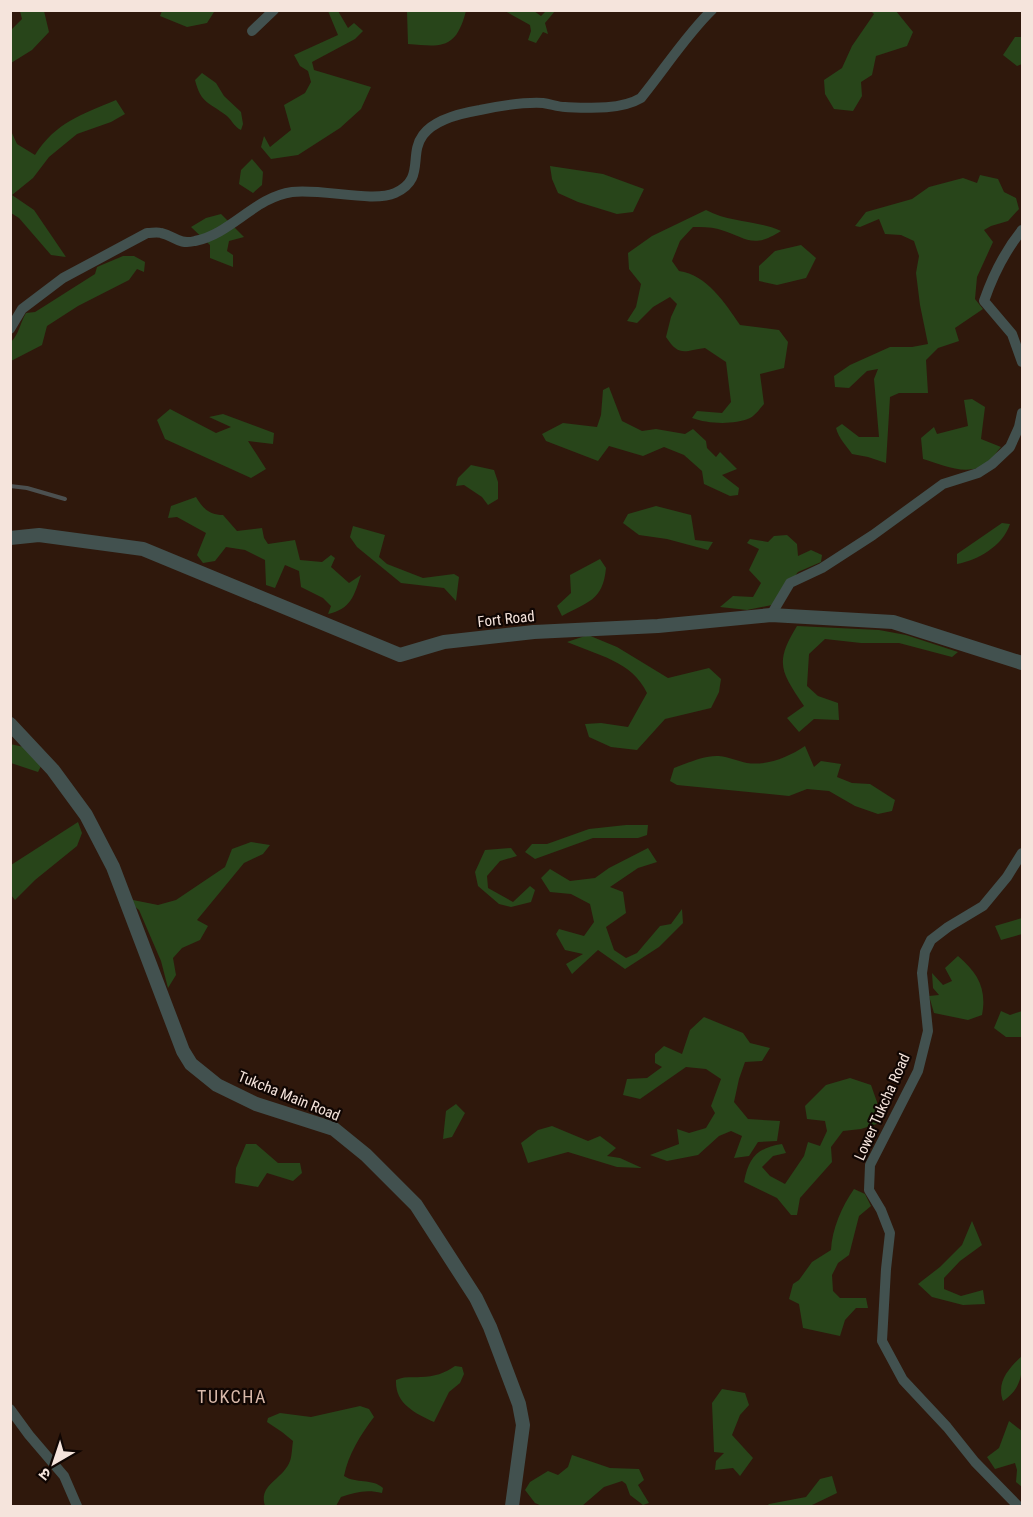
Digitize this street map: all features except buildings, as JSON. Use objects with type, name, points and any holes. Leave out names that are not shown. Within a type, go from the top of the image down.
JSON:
[{"type":"street","points":[[252,31],[274,10]]},
{"type":"street","points":[[10,328],[22,309],[63,278],[147,233],[161,233],[182,243],[196,241],[221,230],[263,203],[290,192],[328,191],[374,197],[394,194],[408,185],[414,176],[422,136],[432,125],[440,122],[480,110],[525,104],[564,107],[631,104],[641,98],[688,39],[695,26],[712,10]]},
{"type":"street","points":[[1023,230],[1012,242],[991,279],[984,301],[1012,334],[1023,362]]},
{"type":"street","points":[[771,615],[790,583],[822,568],[873,535],[943,484],[978,473],[992,464],[1010,447],[1020,428],[1023,413]]},
{"type":"street","name":"Fort Road","points":[[10,538],[39,535],[142,549],[400,655],[444,642],[771,615],[893,622],[1023,663]]},
{"type":"street","name":"Tukcha Main Road","points":[[10,724],[52,770],[86,815],[113,867],[183,1051],[191,1064],[217,1085],[256,1104],[334,1129],[366,1155],[416,1205],[432,1229],[476,1298],[490,1327],[519,1404],[523,1425],[512,1506]]},
{"type":"street","name":"Lower Tukcha Road","points":[[1018,1506],[975,1462],[947,1427],[903,1380],[882,1341],[890,1233],[881,1210],[869,1190],[870,1165],[918,1071],[928,1031],[922,973],[925,952],[931,940],[983,906],[1007,877],[1023,852]]},
{"type":"street","points":[[10,1409],[64,1476],[77,1506]]},
{"type":"green space","points":[[211,10],[214,12],[207,23],[187,27],[160,16],[162,11]]},
{"type":"green space","points":[[407,10],[466,11],[458,33],[452,39],[439,45],[430,45],[408,44]]},
{"type":"green space","points":[[20,11],[44,11],[49,32],[32,50],[11,63],[11,30],[22,19]]},
{"type":"green space","points":[[328,11],[338,11],[348,28],[354,23],[363,31],[355,39],[312,62],[314,70],[371,87],[361,109],[340,128],[298,155],[271,159],[261,147],[264,136],[270,147],[291,130],[284,105],[305,93],[311,82],[308,71],[300,66],[294,55],[338,35]]},
{"type":"green space","points":[[505,11],[534,11],[541,16],[546,11],[555,11],[545,23],[548,34],[543,32],[536,43],[528,40],[530,25]]},
{"type":"green space","points":[[871,11],[896,11],[913,32],[907,46],[876,56],[872,75],[861,82],[862,96],[853,111],[834,109],[825,94],[824,80],[842,68],[852,46],[874,14]]},
{"type":"green space","points":[[1015,37],[1022,37],[1022,64],[1017,66],[1003,55]]},
{"type":"green space","points":[[202,73],[216,83],[224,96],[241,112],[243,124],[241,130],[200,94],[195,80]]},
{"type":"green space","points":[[116,100],[125,114],[111,122],[77,134],[49,157],[33,178],[12,195],[34,210],[66,257],[51,255],[19,218],[11,213],[11,131],[17,144],[35,155],[61,127],[81,115]]},
{"type":"green space","points":[[252,159],[263,172],[262,185],[253,193],[239,184],[241,170]]},
{"type":"green space","points":[[550,166],[603,174],[644,189],[633,212],[617,214],[558,193]]},
{"type":"green space","points":[[980,175],[998,179],[1004,192],[1016,198],[1019,209],[1008,221],[984,230],[993,242],[977,277],[975,299],[983,309],[955,328],[959,341],[938,348],[926,360],[928,393],[899,393],[890,397],[886,463],[852,454],[836,428],[842,424],[859,437],[879,437],[874,379],[878,369],[867,371],[849,388],[835,387],[834,376],[850,365],[890,347],[928,344],[916,273],[919,256],[914,241],[901,235],[885,234],[879,219],[860,227],[855,226],[866,212],[912,199],[929,187],[963,178],[977,183]]},
{"type":"green space","points":[[706,210],[724,217],[781,231],[771,237],[756,241],[709,227],[693,227],[680,241],[672,261],[679,271],[707,284],[740,325],[779,330],[788,342],[784,368],[760,374],[764,404],[752,417],[729,423],[692,418],[697,411],[722,413],[731,402],[726,362],[705,348],[682,351],[675,348],[666,337],[677,304],[670,297],[653,307],[637,323],[627,321],[636,307],[641,284],[629,269],[628,253],[652,236]]},
{"type":"green space","points":[[221,214],[244,237],[229,241],[227,251],[233,255],[233,267],[210,258],[210,245],[191,227],[206,218]]},
{"type":"green space","points":[[801,245],[816,258],[806,278],[777,285],[759,281],[759,266],[775,251]]},
{"type":"green space","points":[[123,256],[134,256],[145,262],[144,272],[137,269],[129,280],[78,306],[47,326],[42,345],[11,361],[10,343],[26,313],[35,312],[95,274],[97,267]]},
{"type":"green space","points":[[609,387],[622,421],[642,431],[656,429],[685,434],[693,429],[706,441],[707,448],[716,457],[720,452],[737,469],[722,475],[739,488],[738,495],[730,496],[704,484],[702,471],[684,455],[664,447],[643,456],[609,446],[598,461],[546,441],[542,434],[563,423],[597,427],[601,415],[603,390]]},
{"type":"green space","points":[[972,399],[985,407],[981,439],[1001,447],[989,462],[981,467],[965,470],[923,459],[921,438],[934,427],[937,434],[968,426],[964,400]]},
{"type":"green space","points":[[170,409],[216,433],[231,427],[209,417],[223,414],[274,433],[273,444],[248,441],[266,469],[251,478],[165,439],[157,420]]},
{"type":"green space","points":[[471,465],[494,470],[498,482],[498,499],[488,505],[482,497],[464,485],[456,486],[458,478]]},
{"type":"green space","points":[[196,497],[207,510],[223,515],[237,531],[262,528],[268,544],[295,540],[300,560],[322,562],[331,555],[335,558],[331,567],[349,583],[361,575],[347,605],[328,614],[331,606],[323,598],[301,587],[299,571],[285,565],[275,588],[266,585],[265,560],[245,550],[226,547],[215,561],[203,563],[197,555],[206,533],[177,517],[168,518],[171,506]]},
{"type":"green space","points":[[656,506],[691,515],[695,540],[713,542],[708,550],[667,539],[639,535],[623,523],[628,514]]},
{"type":"green space","points":[[1002,523],[1010,524],[1007,532],[996,545],[973,559],[957,564],[957,554]]},
{"type":"green space","points":[[353,526],[385,535],[379,557],[387,564],[423,578],[454,574],[459,577],[456,601],[444,588],[401,583],[357,547],[350,537]]},
{"type":"green space","points":[[787,535],[797,544],[798,556],[811,550],[822,555],[821,562],[798,572],[772,605],[747,610],[720,607],[733,596],[753,597],[761,583],[749,570],[759,549],[747,543],[750,539],[768,542],[774,536]]},
{"type":"green space","points":[[600,559],[606,568],[597,594],[562,616],[557,606],[571,593],[570,575]]},
{"type":"green space","points":[[797,626],[879,630],[906,635],[958,652],[952,657],[899,643],[861,643],[825,639],[809,654],[807,686],[818,696],[838,703],[839,720],[814,719],[799,732],[787,718],[804,706],[790,684],[783,667],[785,649]]},
{"type":"green space","points":[[588,635],[617,647],[668,678],[709,668],[721,679],[719,692],[711,708],[665,719],[637,750],[611,747],[589,737],[585,724],[601,723],[628,727],[647,693],[632,673],[623,666],[602,655],[567,642]]},
{"type":"green space","points":[[10,744],[24,747],[41,766],[38,772],[11,763]]},
{"type":"green space","points":[[805,746],[814,767],[821,761],[841,764],[837,777],[852,783],[870,784],[895,800],[892,811],[878,814],[855,806],[829,791],[807,789],[789,796],[677,785],[670,781],[674,768],[702,758],[719,756],[755,764],[785,757]]},
{"type":"green space","points":[[78,822],[82,833],[77,846],[35,880],[15,900],[11,895],[11,865]]},
{"type":"green space","points":[[648,825],[647,835],[638,838],[593,838],[535,859],[525,852],[532,844],[547,844],[589,829]]},
{"type":"green space","points":[[251,842],[270,845],[263,854],[244,863],[197,920],[208,926],[200,940],[182,948],[173,958],[176,975],[168,988],[161,961],[139,910],[133,905],[133,900],[158,905],[176,900],[225,867],[232,849]]},
{"type":"green space","points":[[511,848],[517,856],[500,861],[487,876],[488,888],[513,902],[530,886],[535,890],[531,902],[511,907],[499,904],[478,886],[475,872],[485,850]]},
{"type":"green space","points":[[648,848],[657,862],[638,868],[610,887],[623,892],[626,913],[606,927],[614,950],[626,958],[637,953],[660,926],[671,924],[682,909],[683,923],[659,947],[625,969],[598,950],[572,974],[566,964],[583,954],[565,950],[556,934],[559,929],[584,936],[594,922],[590,904],[571,894],[550,892],[541,878],[550,869],[570,881],[595,878],[609,868]]},
{"type":"green space","points":[[1022,918],[1022,934],[1001,940],[995,926]]},
{"type":"green space","points":[[958,956],[976,975],[982,989],[982,1015],[968,1020],[934,1013],[929,996],[939,995],[933,988],[932,973],[943,985],[952,981],[945,968]]},
{"type":"green space","points":[[1001,1011],[1010,1015],[1022,1011],[1022,1037],[1006,1037],[994,1028]]},
{"type":"green space","points":[[704,1017],[743,1033],[750,1043],[770,1048],[762,1061],[745,1062],[734,1102],[748,1119],[780,1121],[777,1141],[758,1142],[749,1156],[734,1158],[742,1136],[731,1131],[719,1136],[698,1155],[667,1161],[650,1155],[679,1144],[677,1129],[689,1133],[706,1128],[715,1113],[711,1106],[721,1079],[706,1069],[686,1067],[640,1099],[623,1095],[627,1079],[647,1078],[662,1067],[655,1063],[655,1054],[664,1046],[682,1054],[690,1030]]},
{"type":"green space","points":[[850,1078],[871,1085],[877,1102],[880,1123],[861,1129],[843,1131],[831,1147],[832,1162],[800,1198],[797,1215],[791,1215],[777,1198],[744,1182],[749,1166],[760,1151],[782,1144],[786,1153],[773,1156],[762,1167],[770,1176],[785,1184],[804,1156],[808,1142],[820,1146],[827,1131],[825,1121],[807,1119],[805,1106],[826,1085]]},
{"type":"green space","points":[[456,1104],[465,1113],[452,1137],[443,1139],[446,1111]]},
{"type":"green space","points":[[552,1126],[588,1141],[600,1136],[616,1148],[607,1156],[620,1158],[642,1168],[617,1167],[568,1152],[528,1163],[521,1143],[538,1130]]},
{"type":"green space","points":[[246,1144],[256,1144],[278,1163],[300,1163],[302,1173],[293,1181],[267,1173],[258,1187],[235,1183],[236,1168]]},
{"type":"green space","points":[[854,1189],[865,1194],[871,1206],[859,1216],[849,1255],[838,1263],[832,1275],[833,1291],[840,1298],[866,1298],[868,1308],[856,1308],[845,1320],[840,1336],[803,1328],[799,1304],[789,1299],[793,1284],[799,1280],[812,1262],[831,1250],[838,1218]]},
{"type":"green space","points":[[972,1221],[982,1245],[960,1261],[944,1278],[944,1289],[961,1296],[983,1290],[985,1304],[963,1305],[932,1297],[918,1284],[940,1267],[962,1245]]},
{"type":"green space","points":[[1022,1356],[1022,1370],[1017,1387],[1003,1401],[1001,1388],[1005,1376]]},
{"type":"green space","points":[[455,1366],[462,1367],[464,1374],[460,1383],[449,1392],[434,1422],[407,1407],[399,1395],[396,1380],[435,1375]]},
{"type":"green space","points":[[722,1389],[745,1393],[749,1405],[740,1415],[732,1435],[753,1458],[740,1476],[733,1468],[715,1470],[716,1461],[724,1453],[714,1452],[712,1403]]},
{"type":"green space","points":[[360,1406],[369,1409],[374,1417],[356,1445],[344,1476],[379,1485],[383,1488],[382,1493],[366,1491],[351,1494],[341,1497],[336,1506],[265,1506],[265,1492],[287,1467],[291,1459],[293,1441],[267,1422],[268,1418],[280,1413],[311,1417]]},
{"type":"green space","points":[[1009,1421],[1022,1431],[1022,1487],[1016,1482],[1015,1463],[995,1469],[987,1457],[999,1448]]},
{"type":"green space","points":[[572,1455],[610,1468],[639,1469],[644,1480],[638,1485],[649,1503],[643,1505],[630,1495],[626,1484],[622,1481],[604,1487],[582,1506],[542,1506],[535,1503],[525,1490],[530,1482],[548,1471],[558,1475],[568,1467]]},
{"type":"green space","points":[[832,1476],[837,1493],[810,1506],[767,1506],[806,1497],[820,1479]]},
{"type":"waterway","points":[[10,486],[27,488],[65,499]]},
{"type":"district","name":"TUKCHA","points":[[232,1397]]}]
